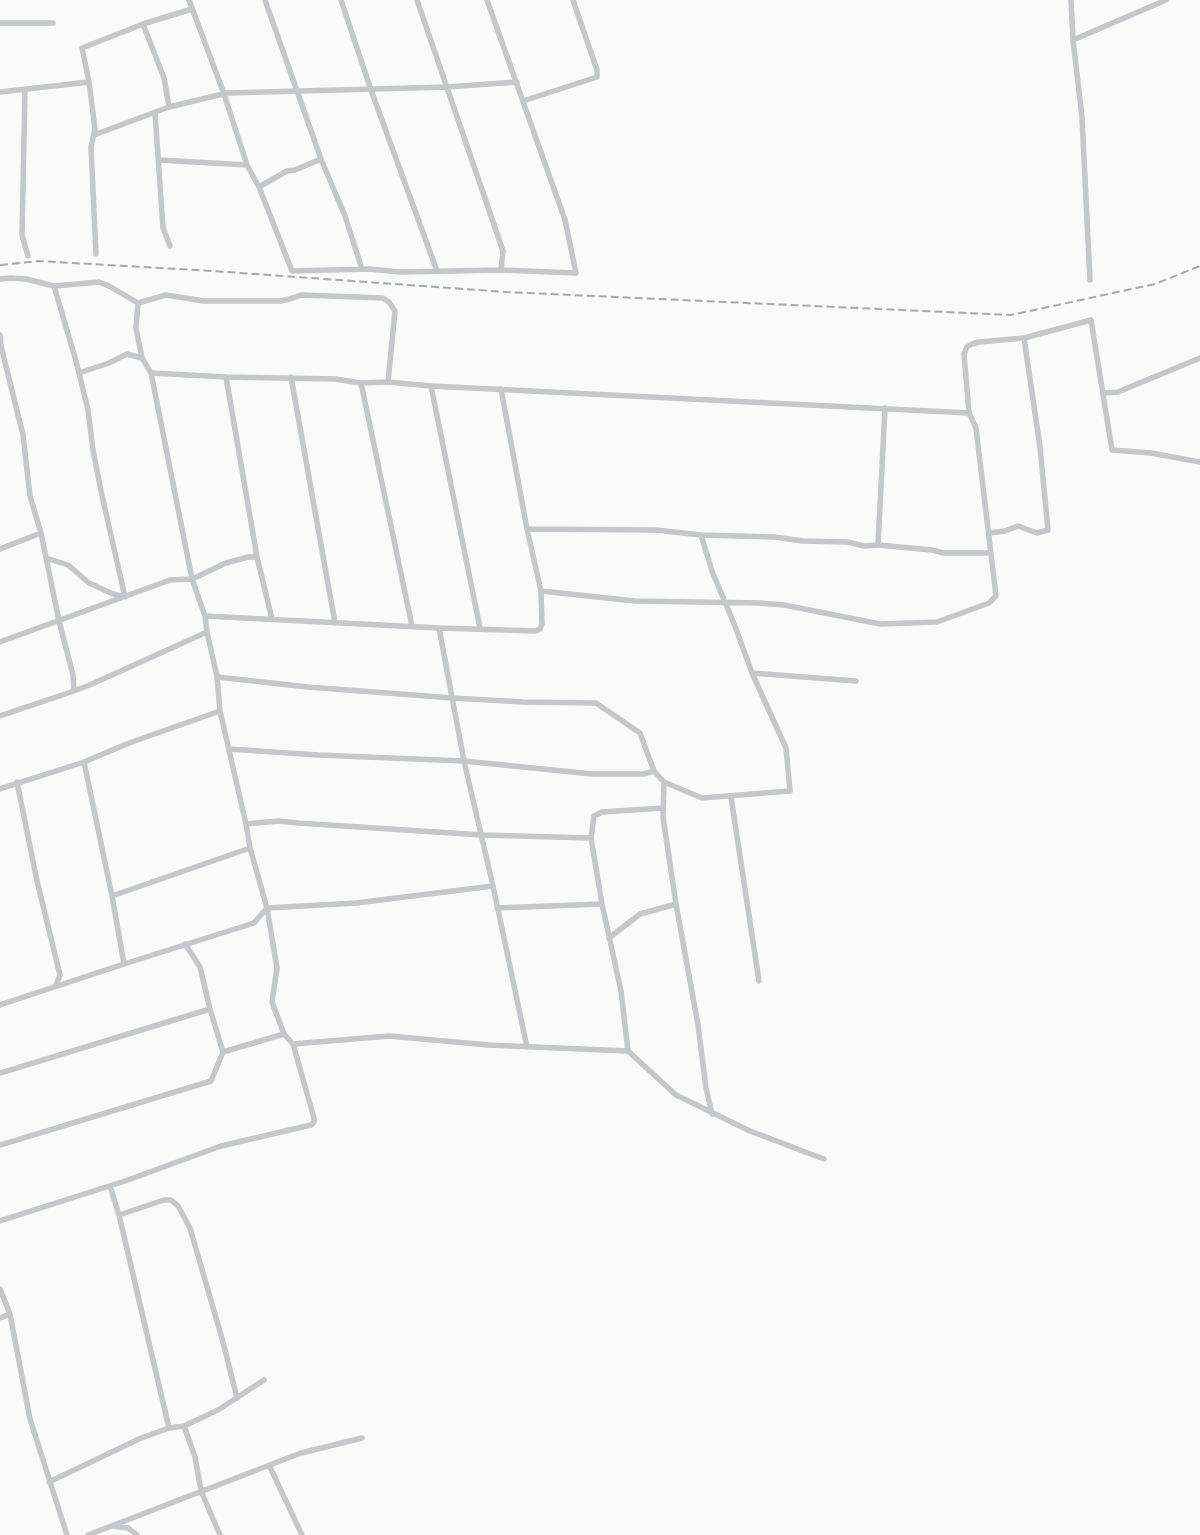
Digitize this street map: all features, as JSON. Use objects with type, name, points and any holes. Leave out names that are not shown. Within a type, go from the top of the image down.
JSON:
[{"type":"street","points":[[189,0],[224,94],[247,166],[259,187],[292,271],[362,269],[400,272],[501,270],[576,273],[565,220],[487,0]]},
{"type":"street","points":[[265,0],[321,159],[345,216],[362,269]]},
{"type":"street","points":[[341,0],[371,90],[438,271]]},
{"type":"street","points":[[417,0],[503,251],[501,270]]},
{"type":"street","points":[[523,101],[597,77],[597,70],[573,0]]},
{"type":"street","points":[[1071,0],[1073,40],[1082,118],[1090,280]]},
{"type":"street","points":[[1073,40],[1166,0]]},
{"type":"street","points":[[96,254],[91,147],[94,132],[89,82],[82,48],[144,24],[192,9]]},
{"type":"street","points":[[0,22],[54,23]]},
{"type":"street","points":[[144,24],[164,78],[169,106]]},
{"type":"street","points":[[0,92],[89,82]]},
{"type":"street","points":[[94,132],[102,132],[169,106],[224,94],[448,87],[517,82]]},
{"type":"street","points":[[25,90],[22,235],[28,256]]},
{"type":"street","points":[[154,113],[163,228],[170,246]]},
{"type":"street","points":[[259,187],[287,171],[295,170],[321,159]]},
{"type":"street","points":[[159,160],[247,166]]},
{"type":"street","points":[[0,279],[26,279],[54,286],[99,282],[138,302],[166,295],[204,301],[280,301],[290,300],[301,295],[383,298],[389,302],[395,311],[388,382]]},
{"type":"street","points":[[54,286],[88,410],[101,491],[125,597]]},
{"type":"street","points":[[0,1221],[110,1186],[221,1146],[311,1125],[314,1122],[293,1044],[284,1034],[272,1002],[277,968],[267,908],[250,848],[220,710],[217,677],[207,632],[206,616],[192,579],[151,373],[142,358],[136,328],[138,302]]},
{"type":"street","points":[[541,590],[635,601],[758,602],[784,605],[880,624],[937,622],[989,603],[996,596],[976,428],[969,413],[964,354],[967,347],[979,342],[1024,338],[1091,320],[1112,450],[1151,453],[1200,462]]},
{"type":"street","points":[[0,334],[1,347],[23,435],[30,496],[41,533],[59,621],[73,675],[74,691]]},
{"type":"street","points":[[989,533],[1005,532],[1018,526],[1037,533],[1048,530],[1040,447],[1024,338]]},
{"type":"street","points":[[79,373],[109,363],[127,354],[142,358]]},
{"type":"street","points":[[1104,393],[1118,392],[1200,358]]},
{"type":"street","points":[[151,373],[226,377],[335,379],[361,383],[388,382],[431,386],[501,388],[969,413]]},
{"type":"street","points":[[226,377],[256,557],[272,619]]},
{"type":"street","points":[[291,378],[335,623]]},
{"type":"street","points":[[361,383],[412,626]]},
{"type":"street","points":[[431,386],[480,628]]},
{"type":"street","points":[[206,616],[439,628],[536,631],[540,629],[542,624],[541,590],[527,529],[501,388]]},
{"type":"street","points":[[878,545],[885,408]]},
{"type":"street","points":[[527,529],[656,530],[701,535],[847,542],[864,546],[878,545],[944,552],[990,553]]},
{"type":"street","points":[[0,549],[41,533]]},
{"type":"street","points":[[217,677],[308,688],[453,698],[523,702],[596,703],[640,733],[654,771],[664,782],[702,798],[790,791],[786,748],[752,673],[712,571],[701,535]]},
{"type":"street","points":[[0,642],[170,580],[192,579],[226,563],[248,557],[256,557]]},
{"type":"street","points":[[46,558],[68,565],[89,583],[108,592],[125,597]]},
{"type":"street","points":[[439,628],[464,761],[494,886],[527,1047]]},
{"type":"street","points":[[0,716],[92,684],[207,632]]},
{"type":"street","points":[[752,673],[856,681]]},
{"type":"street","points":[[0,789],[84,762],[129,742],[220,710]]},
{"type":"street","points":[[229,749],[464,761],[592,774],[643,774],[654,771]]},
{"type":"street","points":[[84,762],[124,964]]},
{"type":"street","points":[[18,782],[37,881],[60,975],[56,985]]},
{"type":"street","points":[[664,782],[663,817],[676,904],[698,1025],[706,1088],[712,1114]]},
{"type":"street","points":[[731,797],[747,910],[754,937],[759,981]]},
{"type":"street","points":[[628,1051],[621,991],[602,904],[591,838],[594,816],[602,812],[663,808]]},
{"type":"street","points":[[246,824],[278,820],[298,823],[482,834],[591,838]]},
{"type":"street","points":[[112,896],[250,848]]},
{"type":"street","points":[[0,1005],[46,991],[56,985],[254,923],[267,908],[356,903],[494,886]]},
{"type":"street","points":[[497,908],[602,904]]},
{"type":"street","points":[[610,938],[640,914],[676,904]]},
{"type":"street","points":[[0,1145],[211,1081],[223,1052],[200,968],[185,944]]},
{"type":"street","points":[[0,1073],[210,1009]]},
{"type":"street","points":[[223,1052],[284,1034]]},
{"type":"street","points":[[293,1044],[389,1036],[527,1047],[628,1051],[676,1095],[750,1131],[824,1159]]},
{"type":"street","points":[[110,1186],[119,1215],[169,1428]]},
{"type":"street","points":[[119,1215],[164,1200],[171,1200],[178,1206],[190,1228],[237,1398]]},
{"type":"street","points":[[0,1289],[10,1314],[30,1419],[49,1482],[68,1535]]},
{"type":"street","points":[[0,1318],[10,1314]]},
{"type":"street","points":[[49,1482],[139,1440],[169,1428],[184,1426],[218,1410],[264,1380]]},
{"type":"street","points":[[184,1426],[195,1457],[201,1491],[220,1535]]},
{"type":"street","points":[[88,1535],[301,1453],[362,1438]]},
{"type":"street","points":[[269,1465],[302,1535]]},
{"type":"street","points":[[111,1526],[128,1528],[137,1535]]},
{"type":"railway","points":[[0,265],[38,261],[213,271],[506,292],[1011,315],[1155,284],[1200,266]]}]
